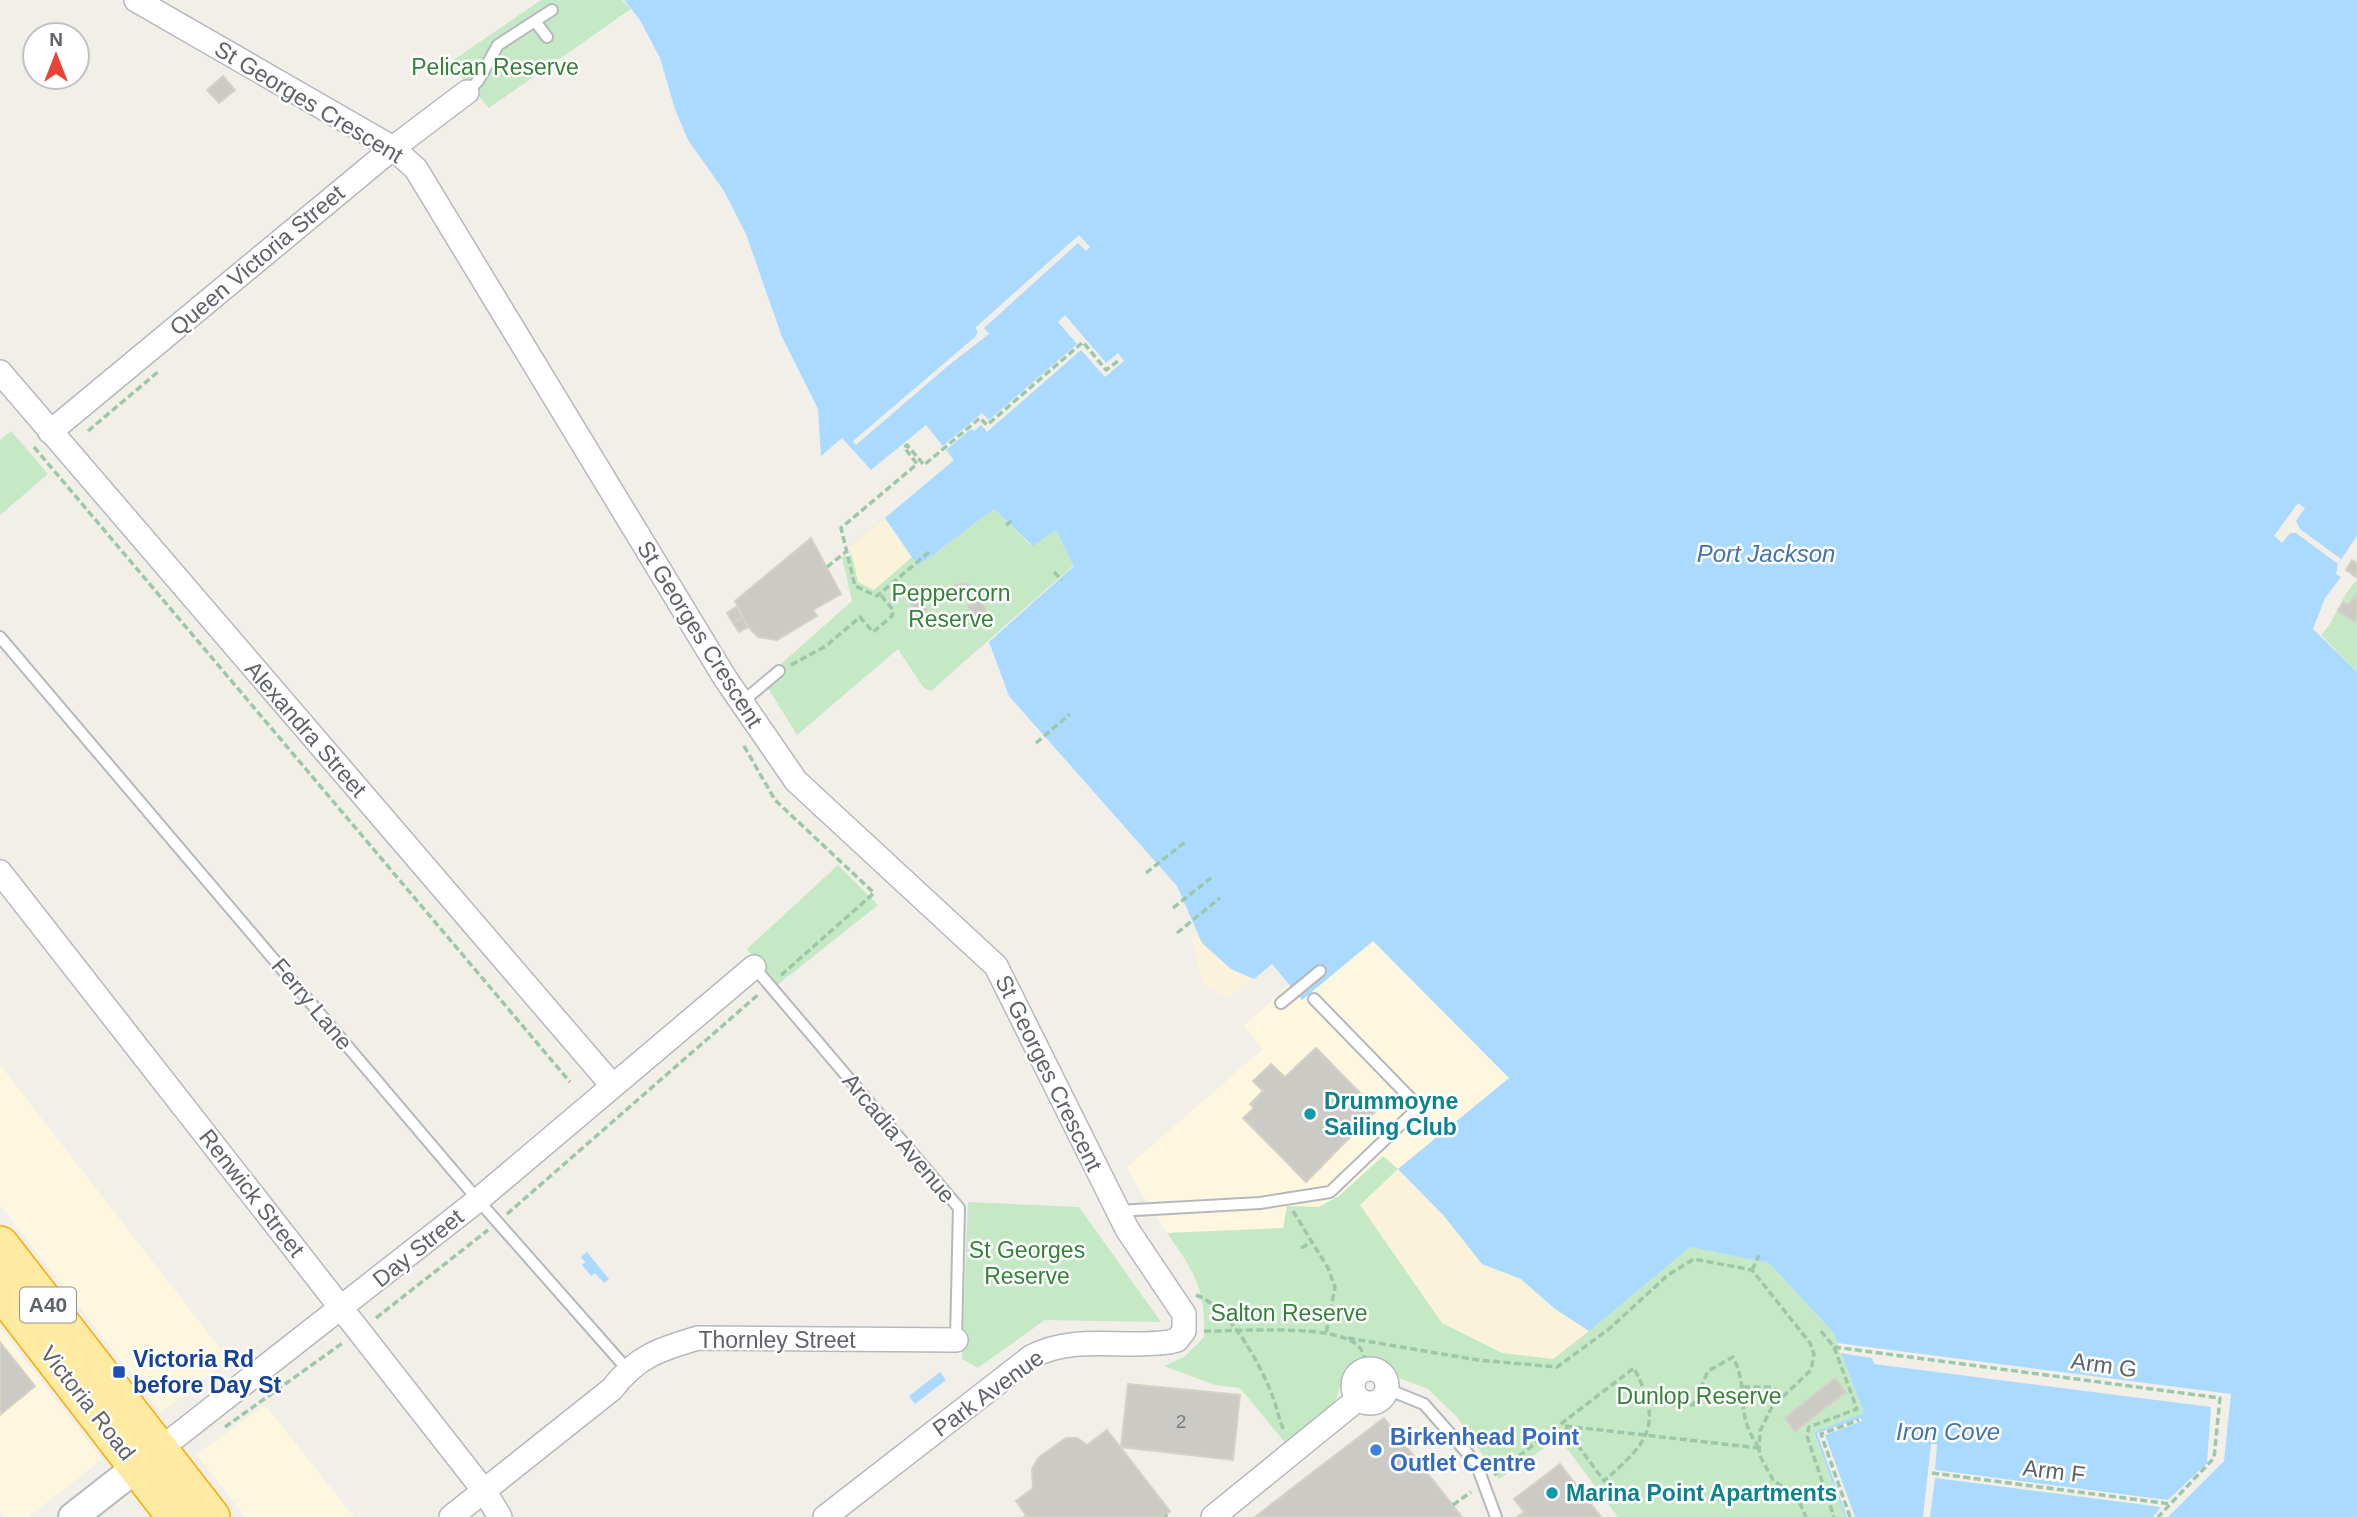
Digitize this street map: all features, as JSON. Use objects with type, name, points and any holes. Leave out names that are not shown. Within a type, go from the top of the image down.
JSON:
[{"type":"highway","name":"Victoria Road","points":[[0,1245],[149,1458],[176,1517]]},
{"type":"highway","name":"Victoria Road","points":[[0,1289],[149,1458],[211,1517]]},
{"type":"street","name":"St Georges Crescent","points":[[136,0],[393,148],[416,169],[741,703],[796,781],[996,966],[1117,1211],[1184,1314],[1180,1336]]},
{"type":"street","name":"Queen Victoria Street","points":[[42,439],[393,148],[467,92]]},
{"type":"street","name":"Alexandra Street","points":[[0,372],[42,439],[612,1085]]},
{"type":"street","name":"Renwick Street","points":[[0,872],[343,1307],[485,1492],[500,1517]]},
{"type":"street","name":"Day Street","points":[[73,1517],[478,1200],[754,967]]},
{"type":"street","name":"Park Avenue","points":[[825,1517],[1031,1357],[1045,1350],[1075,1344],[1160,1344],[1180,1336]]},
{"type":"street","name":"Thornley Street","points":[[451,1517],[612,1389],[627,1369],[662,1348],[698,1338],[956,1340]]},
{"type":"street","points":[[1213,1517],[1358,1399],[1375,1402],[1387,1389],[1382,1373],[1366,1369],[1358,1373],[1353,1382],[1358,1399]]},
{"type":"lane","points":[[467,92],[478,81],[498,45],[552,10]]},
{"type":"lane","points":[[535,21],[547,37]]},
{"type":"lane","name":"Ferry Lane","points":[[0,637],[478,1200],[627,1369]]},
{"type":"lane","points":[[741,703],[779,671]]},
{"type":"lane","name":"Arcadia Avenue","points":[[754,967],[959,1208],[956,1340]]},
{"type":"lane","points":[[1281,1003],[1320,971]]},
{"type":"lane","points":[[1117,1211],[1286,1200],[1330,1192],[1419,1107],[1314,999]]},
{"type":"lane","points":[[1387,1389],[1424,1404],[1476,1463],[1496,1517]]},
{"type":"path","points":[[929,552],[877,596],[855,586],[841,528],[917,464],[904,447],[907,444],[924,466],[980,418],[987,425],[1083,342],[1106,370],[1118,361]]},
{"type":"path","name":"Alexandra Street","points":[[42,439],[570,1082]]},
{"type":"path","points":[[1006,525],[1014,519]]},
{"type":"path","points":[[827,567],[847,551]]},
{"type":"path","points":[[1054,572],[1062,580]]},
{"type":"path","points":[[779,671],[826,646],[860,617],[873,632],[892,615],[893,610],[880,593]]},
{"type":"path","points":[[1036,743],[1070,714]]},
{"type":"path","points":[[1146,873],[1185,842]]},
{"type":"path","points":[[1173,908],[1211,878]]},
{"type":"path","points":[[222,1429],[360,1330],[498,1222],[874,893]]},
{"type":"path","points":[[1177,933],[1220,898]]},
{"type":"path","points":[[1286,1200],[1328,1268],[1335,1287],[1326,1334]]},
{"type":"path","points":[[1301,1248],[1312,1242]]},
{"type":"path","points":[[1752,1270],[1759,1255]]},
{"type":"path","points":[[1180,1336],[1309,1330],[1478,1360],[1558,1367],[1609,1329],[1668,1275],[1694,1259],[1752,1270],[1805,1334],[1814,1354],[1811,1370],[1772,1407],[1760,1431],[1759,1448],[1759,1454],[1773,1480],[1797,1497],[1806,1517]]},
{"type":"path","points":[[1170,1293],[1199,1295],[1214,1305],[1237,1332],[1261,1370],[1282,1428],[1297,1449]]},
{"type":"path","points":[[1821,1331],[1834,1347],[1857,1409],[1810,1427],[1807,1436],[1834,1517]]},
{"type":"path","points":[[1348,1338],[1359,1348],[1366,1369]]},
{"type":"path","name":"Arm G","points":[[1834,1347],[2220,1398],[2214,1458],[2158,1517]]},
{"type":"path","points":[[1648,1404],[1693,1405],[1708,1371],[1733,1357],[1740,1371],[1743,1387],[1742,1413],[1747,1431],[1759,1448]]},
{"type":"path","points":[[1453,1505],[1563,1426],[1634,1368],[1648,1404],[1649,1429],[1637,1451],[1604,1481],[1563,1426]]},
{"type":"path","points":[[1743,1387],[1772,1387],[1785,1396]]},
{"type":"path","points":[[1850,1517],[1821,1434],[1860,1420]]},
{"type":"path","points":[[1563,1426],[1759,1448]]},
{"type":"path","name":"Arm F","points":[[1932,1473],[2171,1504]]},
{"type":"shaded area","points":[[1373,941],[1509,1078],[1398,1169],[1383,1156],[1339,1196],[1319,1207],[1288,1206],[1284,1228],[1167,1233],[1126,1168],[1263,1049],[1244,1026],[1288,986],[1302,999]]},
{"type":"shaded area","points":[[0,1065],[229,1360],[161,1412],[0,1205]]},
{"type":"shaded area","points":[[0,1328],[102,1459],[28,1517],[4,1517],[0,1513]]},
{"type":"shaded area","points":[[265,1405],[354,1517],[245,1517],[197,1455]]},
{"type":"green space","name":"Pelican Reserve","points":[[541,0],[622,0],[631,9],[489,108],[449,63]]},
{"type":"green space","points":[[11,431],[48,474],[0,515],[0,440]]},
{"type":"green space","name":"Peppercorn Reserve","points":[[994,509],[1032,546],[1056,530],[1074,565],[931,691],[923,687],[898,649],[797,735],[763,680],[852,601],[842,557],[852,555],[850,547],[885,518],[918,566]]},
{"type":"green space","points":[[2357,580],[2357,672],[2321,635]]},
{"type":"green space","points":[[838,865],[878,905],[776,986],[747,949]]},
{"type":"green space","name":"Dunlop Reserve","points":[[1383,1156],[1398,1169],[1360,1206],[1553,1359],[1690,1247],[1769,1263],[1833,1332],[1864,1413],[1814,1432],[1845,1517],[1618,1517],[1559,1438],[1499,1479],[1457,1417],[1428,1389],[1402,1379],[1372,1360],[1350,1370],[1327,1413],[1287,1445],[1240,1388],[1215,1385],[1164,1366],[1184,1357],[1204,1337],[1200,1293],[1191,1270],[1167,1233],[1283,1228],[1287,1206],[1319,1207],[1339,1196]]},
{"type":"green space","name":"St Georges Reserve","points":[[968,1202],[1079,1207],[1161,1322],[1045,1320],[978,1368],[962,1359]]},
{"type":"sand","points":[[885,518],[912,557],[874,590],[858,582],[850,547]]},
{"type":"sand","points":[[1190,932],[1254,977],[1228,998],[1203,984]]},
{"type":"sand","points":[[1398,1169],[1444,1216],[1482,1264],[1521,1279],[1555,1309],[1589,1331],[1553,1359],[1502,1353],[1442,1323],[1360,1205]]},
{"type":"water","name":"Port Jackson","points":[[624,0],[2357,0],[2357,536],[2338,564],[2336,574],[2341,577],[2325,598],[2313,629],[2357,672],[2357,1517],[1845,1517],[1814,1432],[1864,1413],[1833,1332],[1769,1263],[1690,1247],[1589,1331],[1555,1309],[1521,1279],[1482,1264],[1444,1216],[1398,1169],[1509,1078],[1373,941],[1302,1000],[1272,964],[1254,979],[1231,969],[1202,943],[1177,886],[1009,696],[989,642],[1074,566],[1056,530],[1033,546],[994,509],[918,566],[885,518],[954,460],[926,425],[871,470],[842,438],[821,456],[818,409],[782,337],[746,234],[724,191],[688,140],[675,109],[660,58],[640,20]]},
{"type":"water","points":[[587,1252],[609,1279],[604,1283],[595,1273],[591,1276],[582,1265],[585,1262],[581,1257]]},
{"type":"water","points":[[940,1372],[946,1380],[915,1404],[909,1396]]},
{"type":"pier","points":[[1079,235],[1090,247],[1086,251],[1078,243],[984,328],[989,334],[856,445],[853,441],[975,337],[978,331],[975,328]]},
{"type":"pier","points":[[1065,315],[1106,363],[1118,353],[1124,361],[1105,377],[1081,350],[987,432],[981,425],[974,431],[971,429],[946,450],[943,446],[982,413],[989,420],[1077,344],[1058,322]]},
{"type":"pier","points":[[2298,503],[2305,508],[2296,521],[2300,529],[2341,559],[2338,564],[2296,533],[2290,533],[2282,543],[2274,536]]},
{"type":"pier","points":[[1837,1343],[2231,1394],[2224,1461],[2168,1517],[2153,1517],[2161,1507],[1935,1478],[1930,1517],[1923,1517],[1931,1444],[1937,1444],[1935,1470],[2168,1500],[2207,1463],[2211,1407],[1874,1364],[1872,1358],[1840,1353]]},
{"type":"pier","points":[[1861,1418],[1862,1421],[1825,1435],[1855,1517],[1847,1517],[1817,1433]]},
{"type":"building","points":[[223,76],[235,90],[219,103],[207,90]]},
{"type":"building","points":[[811,538],[841,594],[813,610],[817,616],[777,640],[758,637],[748,627],[735,601]]},
{"type":"building","points":[[2352,560],[2357,563],[2356,577],[2346,570]]},
{"type":"building","points":[[968,583],[970,598],[956,600],[954,585]]},
{"type":"building","points":[[2357,593],[2357,619],[2354,622],[2338,610],[2344,602],[2348,605]]},
{"type":"building","points":[[924,600],[928,615],[915,619],[911,604]]},
{"type":"building","points":[[981,600],[987,615],[973,619],[968,605]]},
{"type":"building","points":[[736,607],[742,617],[733,623],[727,613]]},
{"type":"building","points":[[742,617],[748,627],[739,632],[733,623]]},
{"type":"building","name":"Drummoyne Sailing Club","points":[[1316,1048],[1377,1110],[1306,1182],[1243,1118],[1254,1108],[1250,1104],[1263,1091],[1253,1081],[1271,1064],[1285,1077]]},
{"type":"building","points":[[0,1342],[35,1386],[0,1415]]},
{"type":"building","points":[[1835,1378],[1846,1392],[1795,1431],[1785,1418]]},
{"type":"building","points":[[1128,1384],[1240,1395],[1233,1460],[1121,1447]]},
{"type":"building","name":"Birkenhead Point Outlet Centre","points":[[1384,1418],[1462,1517],[1255,1517],[1313,1472]]},
{"type":"building","points":[[1107,1430],[1170,1511],[1163,1517],[1024,1517],[1026,1515],[1016,1501],[1033,1488],[1032,1469],[1038,1458],[1066,1438],[1077,1438],[1087,1445]]},
{"type":"building","name":"Marina Point Apartments","points":[[1560,1464],[1601,1517],[1517,1517],[1524,1512],[1514,1499]]},
{"type":"place","name":"Drummoyne Sailing Club","points":[[1310,1114]]},
{"type":"place","name":"Victoria Rd before Day St","points":[[119,1372]]},
{"type":"place","name":"Birkenhead Point Outlet Centre","points":[[1376,1450]]},
{"type":"place","name":"Marina Point Apartments","points":[[1552,1493]]},
{"type":"park label","name":"Salton Reserve","points":[[1289,1313]]},
{"type":"water label","name":"Iron Cove","points":[[1948,1432]]}]
